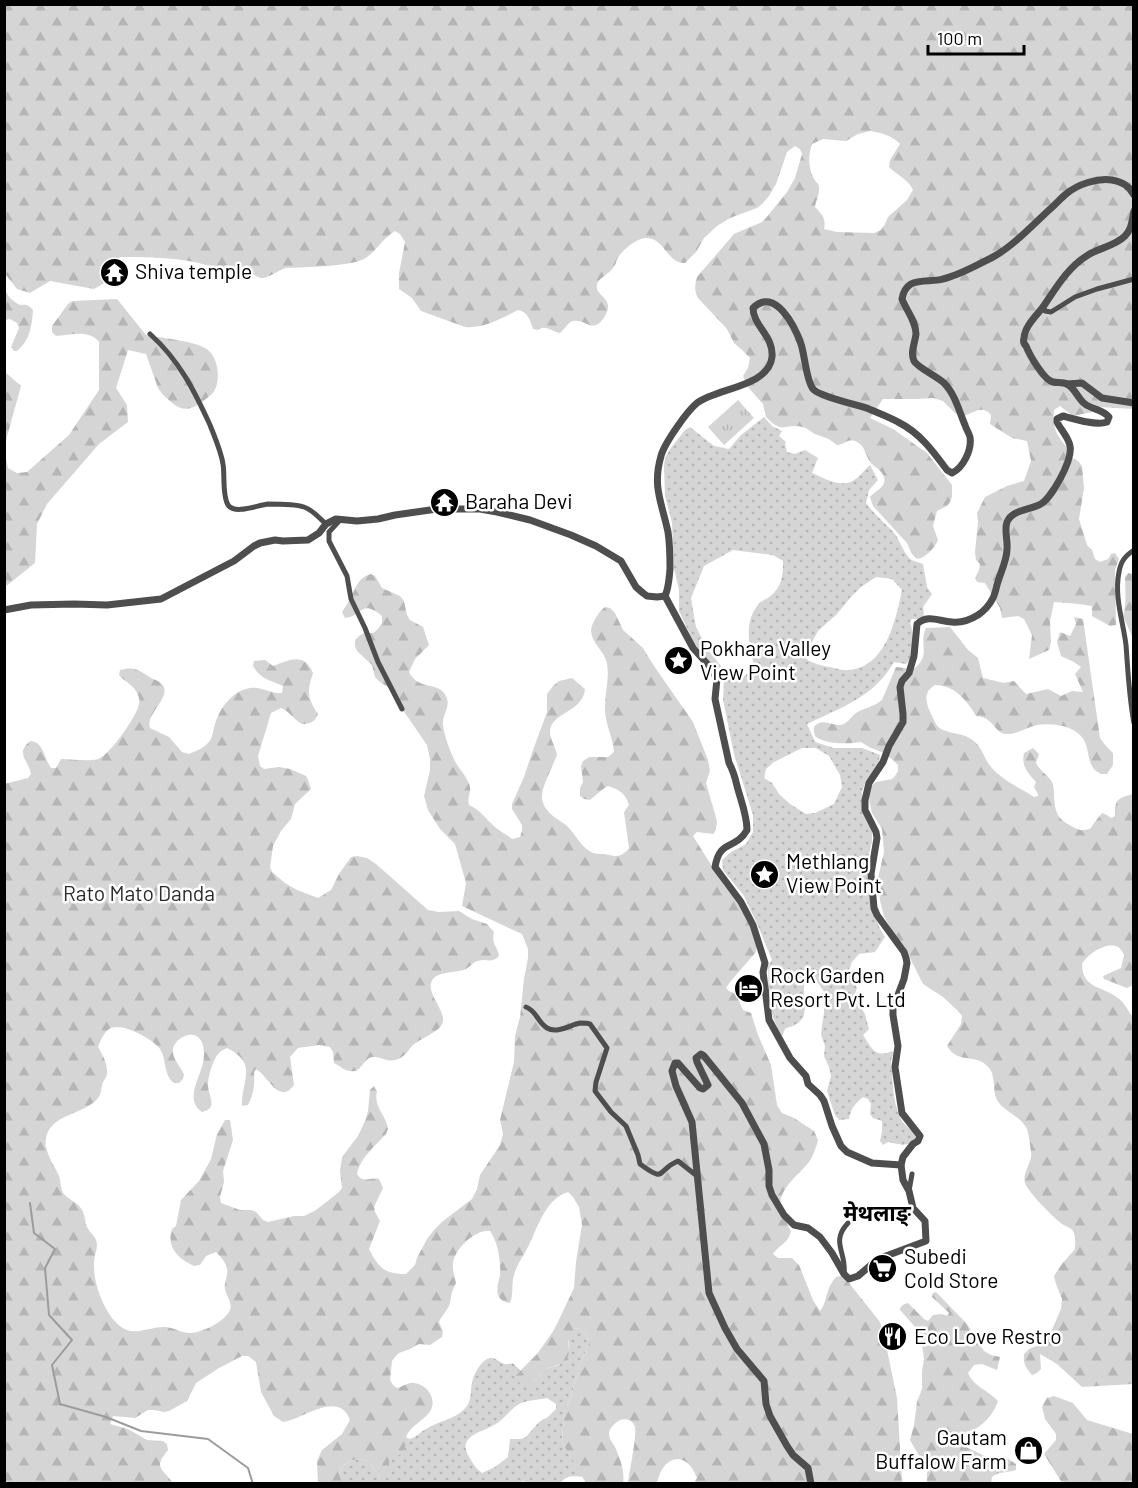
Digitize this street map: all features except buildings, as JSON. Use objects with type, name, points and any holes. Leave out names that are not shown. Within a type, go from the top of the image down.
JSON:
[{"type":"street","points":[[901,1165],[872,1164],[847,1152],[841,1146],[822,1098],[808,1084],[806,1076],[790,1058],[769,1020],[765,963],[753,925],[741,902],[715,867],[717,856],[722,848],[741,839],[747,830],[741,796],[729,763],[716,699],[717,679],[710,667],[693,648],[665,596],[669,581],[670,552],[656,481],[661,453],[696,404],[763,375],[772,355],[771,344],[753,316],[753,308],[759,302],[768,301],[776,303],[793,326],[802,345],[814,390],[821,395],[833,397],[899,422],[922,438],[947,470],[957,471],[966,457],[970,436],[958,406],[944,383],[914,361],[915,329],[902,299],[906,289],[916,283],[942,280],[953,276],[996,255],[1075,187],[1109,180],[1126,185],[1134,195]]},
{"type":"street","points":[[1134,211],[1126,235],[1077,262],[1057,285],[1029,324],[1024,338],[1024,344],[1041,374],[1052,382],[1082,383],[1102,398],[1134,403]]},
{"type":"street","points":[[1043,306],[1045,311],[1051,312],[1075,297],[1134,279]]},
{"type":"street","points":[[150,334],[173,358],[202,407],[224,464],[226,498],[229,506],[240,509],[270,504],[297,506],[307,508],[326,524]]},
{"type":"street","points":[[810,1484],[808,1468],[794,1455],[770,1416],[766,1404],[764,1382],[724,1329],[710,1293],[692,1122],[672,1071],[675,1063],[678,1063],[700,1088],[706,1088],[708,1085],[696,1059],[701,1054],[704,1056],[742,1103],[764,1144],[769,1170],[769,1186],[784,1215],[794,1225],[808,1228],[820,1237],[849,1279],[858,1276],[878,1259],[926,1241],[924,1221],[914,1208],[903,1180],[901,1165],[903,1157],[920,1136],[902,1113],[895,1067],[898,1046],[893,1008],[904,979],[907,963],[904,952],[874,908],[871,874],[877,838],[865,810],[866,793],[869,783],[883,762],[903,722],[900,687],[909,673],[914,656],[917,624],[928,618],[952,622],[967,620],[985,608],[995,593],[1008,551],[1006,525],[1008,520],[1011,515],[1038,506],[1048,499],[1068,461],[1071,448],[1057,419],[1063,416],[1102,424],[1107,422],[1109,417],[1107,415],[1101,410],[1086,405],[1067,384]]},
{"type":"street","points":[[4,610],[31,605],[107,605],[161,598],[234,561],[260,543],[275,540],[308,540],[319,533],[326,524],[336,519],[357,521],[378,519],[437,508],[480,510],[523,518],[571,535],[621,561],[636,587],[647,596],[665,596]]},
{"type":"street","points":[[341,519],[329,532],[329,541],[347,576],[351,599],[378,662],[402,709]]},
{"type":"street","points":[[1134,550],[1123,558],[1118,574],[1118,601],[1134,723]]},
{"type":"street","points":[[526,1007],[532,1010],[548,1028],[555,1030],[582,1023],[590,1024],[607,1048],[595,1091],[611,1112],[626,1126],[640,1164],[657,1175],[678,1161],[697,1176]]},
{"type":"street","points":[[909,1191],[912,1174]]},
{"type":"street","points":[[844,1274],[845,1266],[839,1248],[841,1230],[848,1223]]},
{"type":"green space","points":[[4,5],[1133,5],[1133,409],[1099,407],[1092,412],[1073,416],[1060,406],[1054,410],[1056,432],[1069,450],[1068,455],[1082,466],[1084,488],[1079,519],[1087,545],[1092,550],[1095,559],[1100,562],[1115,553],[1119,559],[1115,570],[1116,625],[1110,626],[1092,616],[1092,606],[1054,602],[1050,621],[1049,650],[1029,659],[1032,635],[1024,619],[1018,616],[1002,618],[1000,608],[985,583],[977,582],[975,578],[980,564],[976,560],[975,552],[977,513],[985,497],[1007,486],[1024,481],[1031,461],[1027,441],[1012,438],[990,424],[991,415],[985,410],[964,416],[955,413],[943,401],[933,398],[883,399],[870,418],[893,429],[927,453],[952,485],[950,502],[937,511],[933,526],[937,543],[927,554],[918,559],[912,554],[907,543],[873,506],[870,497],[882,487],[884,479],[860,444],[850,440],[837,445],[806,428],[776,426],[766,417],[763,404],[747,386],[743,376],[750,358],[734,343],[727,329],[698,298],[695,285],[697,277],[734,234],[762,222],[787,192],[795,178],[802,154],[795,146],[787,152],[776,184],[762,204],[717,226],[704,238],[696,252],[685,263],[674,259],[657,241],[651,239],[642,239],[627,247],[611,270],[597,284],[599,292],[608,305],[608,310],[601,322],[593,326],[573,321],[560,333],[547,328],[533,329],[530,320],[518,310],[493,322],[472,327],[465,327],[421,311],[412,298],[399,289],[399,273],[405,242],[395,231],[371,254],[361,260],[329,266],[286,268],[264,278],[251,274],[238,280],[231,280],[214,268],[199,263],[143,257],[120,257],[114,262],[114,270],[108,281],[94,289],[50,281],[30,293],[17,289],[5,274]],"holes":[[[870,131],[890,136],[900,144],[890,160],[889,167],[906,180],[913,190],[907,200],[888,217],[881,230],[874,233],[837,232],[824,229],[823,217],[815,207],[819,189],[810,166],[809,157],[812,144],[823,139],[846,141],[858,134]]]},
{"type":"green space","points":[[4,286],[12,300],[20,305],[29,306],[33,310],[30,332],[17,351],[11,347],[19,328],[17,323],[10,319],[5,320]]},
{"type":"green space","points":[[117,299],[146,335],[188,342],[208,350],[217,365],[216,388],[212,394],[197,405],[188,409],[180,408],[166,398],[158,388],[146,354],[128,350],[116,388],[127,405],[128,422],[99,444],[47,504],[37,524],[35,563],[5,587],[4,450],[8,468],[17,473],[27,472],[69,435],[99,390],[99,342],[85,334],[56,336],[52,332],[52,326],[72,301]]},
{"type":"green space","points":[[4,373],[21,386],[5,444]]},
{"type":"green space","points":[[738,400],[754,418],[724,445],[708,427]]},
{"type":"green space","points":[[764,417],[772,426],[782,431],[779,436],[786,442],[787,452],[795,454],[805,450],[818,458],[812,473],[834,482],[852,481],[870,465],[878,480],[869,490],[866,503],[895,534],[908,557],[923,564],[927,587],[932,594],[923,607],[924,615],[910,622],[913,650],[906,664],[894,662],[886,674],[867,693],[807,724],[815,742],[834,748],[862,748],[880,755],[878,766],[866,781],[862,800],[866,820],[872,830],[867,863],[869,891],[879,927],[885,937],[875,952],[859,954],[849,970],[857,988],[854,996],[865,1014],[869,1029],[863,1035],[877,1053],[892,1051],[894,1053],[891,1060],[896,1105],[903,1123],[912,1131],[917,1142],[903,1145],[888,1142],[883,1145],[880,1141],[882,1121],[873,1118],[870,1114],[871,1104],[863,1097],[854,1106],[849,1119],[839,1120],[835,1115],[827,1091],[831,1076],[824,1056],[825,1046],[821,1035],[824,992],[819,984],[811,980],[805,981],[805,1009],[802,1019],[785,1029],[782,1036],[769,1002],[768,966],[772,960],[744,896],[723,870],[722,860],[746,844],[753,832],[753,815],[734,754],[723,700],[724,681],[695,645],[679,611],[679,590],[674,568],[672,523],[665,496],[664,466],[670,449],[690,427],[714,446],[729,449],[741,435]],"holes":[[[733,550],[773,555],[783,561],[779,586],[773,594],[758,605],[750,620],[749,642],[754,665],[746,675],[737,680],[725,671],[708,650],[696,627],[691,598],[704,566]],[[876,577],[892,579],[902,590],[887,640],[872,661],[861,667],[841,670],[818,664],[804,657],[818,631],[861,587]],[[802,748],[816,748],[829,756],[840,775],[842,787],[834,804],[815,813],[806,814],[790,804],[779,794],[772,783],[764,778],[766,769],[774,762]]]},
{"type":"green space","points":[[1128,573],[1133,574],[1133,638],[1123,616],[1125,577]]},
{"type":"green space","name":"Rato Mato Danda","points":[[371,574],[375,576],[382,588],[400,596],[410,620],[423,627],[429,645],[415,659],[409,672],[418,682],[443,691],[446,696],[448,703],[443,719],[444,732],[454,759],[469,784],[469,805],[512,839],[520,837],[522,825],[512,809],[512,804],[547,712],[547,694],[559,681],[572,678],[585,689],[579,703],[551,725],[550,735],[557,755],[543,789],[543,804],[591,852],[618,856],[629,848],[624,812],[629,805],[624,795],[608,786],[590,800],[580,796],[583,761],[589,757],[608,757],[614,752],[605,711],[608,679],[606,660],[593,639],[591,631],[600,611],[605,607],[615,613],[623,630],[643,648],[693,722],[708,760],[710,771],[706,783],[717,821],[713,834],[697,832],[693,836],[723,884],[740,905],[757,945],[756,952],[726,988],[736,994],[743,1010],[751,1013],[771,1065],[777,1105],[782,1113],[814,1131],[818,1140],[809,1162],[789,1183],[782,1196],[781,1210],[791,1231],[786,1242],[773,1254],[778,1258],[792,1258],[799,1265],[820,1311],[832,1281],[841,1276],[880,1322],[897,1398],[902,1483],[694,1483],[697,1478],[692,1469],[681,1459],[675,1459],[664,1466],[657,1483],[628,1483],[635,1427],[633,1423],[625,1419],[614,1424],[609,1434],[622,1465],[623,1483],[586,1483],[562,1442],[564,1412],[588,1346],[587,1335],[575,1328],[571,1333],[566,1362],[546,1369],[531,1384],[523,1386],[516,1380],[516,1375],[537,1354],[552,1333],[574,1288],[582,1225],[579,1207],[568,1192],[548,1207],[539,1222],[515,1271],[510,1303],[502,1300],[498,1295],[499,1258],[497,1246],[490,1231],[478,1233],[457,1252],[453,1266],[456,1283],[449,1306],[439,1322],[443,1332],[442,1337],[430,1345],[419,1344],[399,1353],[392,1361],[390,1380],[393,1385],[397,1388],[410,1383],[419,1384],[431,1395],[433,1404],[428,1414],[408,1433],[403,1452],[389,1461],[389,1476],[385,1479],[380,1479],[370,1463],[355,1459],[345,1464],[340,1472],[343,1483],[318,1483],[317,1461],[322,1450],[342,1434],[350,1420],[345,1411],[329,1406],[283,1422],[274,1416],[261,1392],[256,1362],[248,1356],[242,1356],[196,1383],[187,1401],[169,1411],[148,1410],[135,1418],[113,1416],[110,1424],[128,1429],[147,1440],[163,1441],[167,1444],[168,1450],[160,1464],[173,1483],[5,1484],[4,784],[28,778],[31,774],[23,753],[30,741],[41,747],[51,768],[56,768],[61,759],[94,760],[103,756],[128,726],[139,703],[134,689],[119,675],[120,670],[136,670],[160,683],[164,688],[164,695],[152,715],[150,728],[169,737],[182,752],[189,754],[209,742],[220,712],[232,696],[250,688],[282,693],[283,686],[259,674],[253,666],[254,661],[265,660],[273,666],[296,659],[305,662],[313,673],[309,694],[318,714],[317,717],[312,722],[302,724],[281,708],[271,713],[258,756],[260,766],[264,769],[279,767],[306,776],[311,789],[295,804],[291,819],[273,846],[270,867],[272,872],[297,890],[318,898],[331,890],[351,857],[367,858],[428,910],[459,911],[487,924],[494,932],[494,942],[499,956],[494,960],[481,960],[466,969],[435,977],[431,982],[431,988],[442,1013],[442,1024],[437,1030],[415,1043],[401,1058],[386,1060],[372,1057],[357,1070],[352,1071],[334,1063],[330,1047],[319,1045],[298,1048],[290,1057],[294,1085],[284,1092],[279,1091],[256,1069],[253,1093],[248,1105],[242,1106],[246,1067],[237,1054],[227,1048],[219,1053],[213,1063],[208,1085],[211,1105],[202,1112],[194,1100],[195,1085],[204,1055],[203,1044],[199,1038],[187,1035],[173,1047],[176,1061],[184,1074],[179,1083],[174,1083],[168,1076],[160,1049],[151,1041],[123,1028],[116,1027],[107,1031],[98,1047],[107,1070],[99,1096],[92,1104],[54,1124],[49,1130],[46,1145],[63,1192],[82,1209],[86,1225],[96,1239],[94,1269],[96,1284],[104,1306],[112,1318],[125,1329],[132,1331],[166,1327],[193,1333],[218,1323],[230,1310],[231,1305],[225,1287],[227,1268],[221,1257],[216,1252],[206,1256],[200,1265],[194,1266],[178,1256],[171,1241],[172,1229],[176,1226],[181,1200],[199,1181],[211,1159],[217,1134],[225,1120],[230,1120],[233,1140],[223,1171],[221,1203],[240,1210],[256,1212],[268,1222],[304,1216],[316,1210],[342,1188],[340,1171],[342,1157],[358,1136],[365,1121],[370,1090],[374,1086],[377,1091],[378,1106],[388,1129],[365,1157],[357,1174],[362,1179],[379,1179],[383,1188],[374,1207],[380,1221],[369,1249],[383,1269],[399,1274],[406,1274],[415,1265],[427,1239],[434,1230],[472,1199],[480,1175],[500,1145],[503,1134],[500,1120],[514,1062],[515,1036],[520,1017],[528,949],[522,934],[462,906],[466,883],[455,844],[440,829],[428,810],[424,796],[430,770],[427,745],[398,703],[392,690],[375,677],[372,665],[357,651],[355,646],[355,640],[359,636],[364,633],[373,633],[378,629],[382,623],[382,616],[365,608],[351,617],[345,618],[342,612],[360,580]]},
{"type":"green space","points":[[1074,617],[1083,619],[1100,738],[1113,753],[1113,765],[1107,774],[1101,774],[1092,766],[1084,741],[1072,729],[1042,724],[1014,733],[1002,733],[987,719],[976,716],[964,699],[954,691],[942,686],[935,685],[931,688],[927,696],[927,704],[938,727],[972,739],[995,772],[1034,797],[1038,796],[1034,787],[1036,782],[1023,762],[1024,753],[1033,748],[1039,754],[1036,763],[1053,784],[1058,815],[1075,828],[1086,830],[1091,828],[1102,813],[1111,818],[1115,816],[1115,806],[1118,800],[1133,794],[1133,985],[1127,988],[1104,979],[1103,976],[1121,968],[1124,955],[1118,947],[1103,947],[1088,956],[1082,964],[1083,972],[1089,983],[1118,998],[1133,1017],[1133,1384],[1082,1387],[1057,1364],[1040,1354],[1041,1369],[1032,1375],[1025,1366],[1024,1357],[1029,1349],[1048,1339],[1061,1309],[1062,1299],[1054,1276],[1075,1249],[1074,1233],[1048,1211],[1027,1187],[1024,1179],[1031,1156],[1027,1129],[997,1100],[992,1073],[986,1064],[957,1056],[947,1046],[961,1024],[962,1016],[943,997],[923,984],[904,946],[893,933],[884,916],[878,878],[884,852],[882,829],[872,813],[868,794],[870,787],[876,782],[892,779],[898,771],[898,765],[886,754],[861,742],[844,743],[820,739],[815,736],[814,729],[815,725],[820,723],[843,724],[856,713],[882,700],[896,667],[914,669],[919,664],[924,654],[923,639],[926,628],[950,627],[968,650],[978,658],[983,678],[1004,683],[1014,681],[1026,694],[1048,689],[1061,696],[1072,691],[1083,692],[1075,674],[1081,667],[1061,656],[1057,642],[1060,632],[1070,636],[1076,624]]},
{"type":"green space","points":[[936,1292],[967,1324],[984,1351],[1000,1357],[997,1370],[982,1364],[974,1365],[968,1373],[977,1385],[998,1401],[983,1424],[964,1433],[958,1439],[962,1445],[985,1456],[1007,1458],[1016,1464],[1016,1470],[995,1475],[991,1483],[927,1483],[927,1470],[910,1440],[917,1402],[922,1389],[924,1359],[921,1337],[900,1309],[902,1305],[908,1303],[928,1321],[933,1315],[947,1316],[949,1313],[932,1297]]},
{"type":"green space","points":[[575,1328],[580,1329],[587,1335],[589,1341],[564,1412],[562,1442],[583,1477],[573,1476],[560,1484],[522,1481],[521,1484],[343,1484],[340,1478],[342,1468],[355,1459],[368,1461],[380,1479],[385,1479],[389,1475],[389,1461],[403,1451],[405,1437],[410,1439],[463,1411],[470,1400],[474,1376],[479,1366],[487,1359],[494,1358],[505,1364],[513,1363],[520,1370],[516,1375],[531,1384],[546,1369],[559,1365],[568,1351]],"holes":[[[547,1398],[556,1404],[556,1409],[539,1422],[526,1437],[510,1439],[508,1457],[482,1473],[476,1467],[466,1449],[469,1439],[498,1423],[522,1403]]]},
{"type":"green space","points":[[1054,1396],[1073,1403],[1087,1420],[1133,1434],[1133,1483],[1062,1483],[1044,1454],[1056,1440],[1056,1434],[1045,1419],[1042,1407],[1047,1398]]},
{"type":"waterway","points":[[30,1203],[34,1233],[55,1249],[45,1268],[49,1315],[72,1340],[52,1365],[60,1404],[106,1417],[141,1431],[208,1439],[248,1468],[253,1484]]},
{"type":"place","name":"Shiva temple","points":[[114,272]]},
{"type":"place","name":"Baraha Devi","points":[[444,502]]},
{"type":"place","name":"Pokhara Valley View Point","points":[[679,661]]},
{"type":"place","name":"Methlang View Point","points":[[765,874]]},
{"type":"place","name":"Rock Garden Resort Pvt. Ltd","points":[[749,988]]},
{"type":"place","name":"Subedi Cold Store","points":[[883,1269]]},
{"type":"place","name":"Eco Love Restro","points":[[893,1337]]},
{"type":"place","name":"Gautam Buffalow Farm","points":[[1028,1450]]},
{"type":"district","name":"मेथलाङ्","points":[[877,1213]]}]
